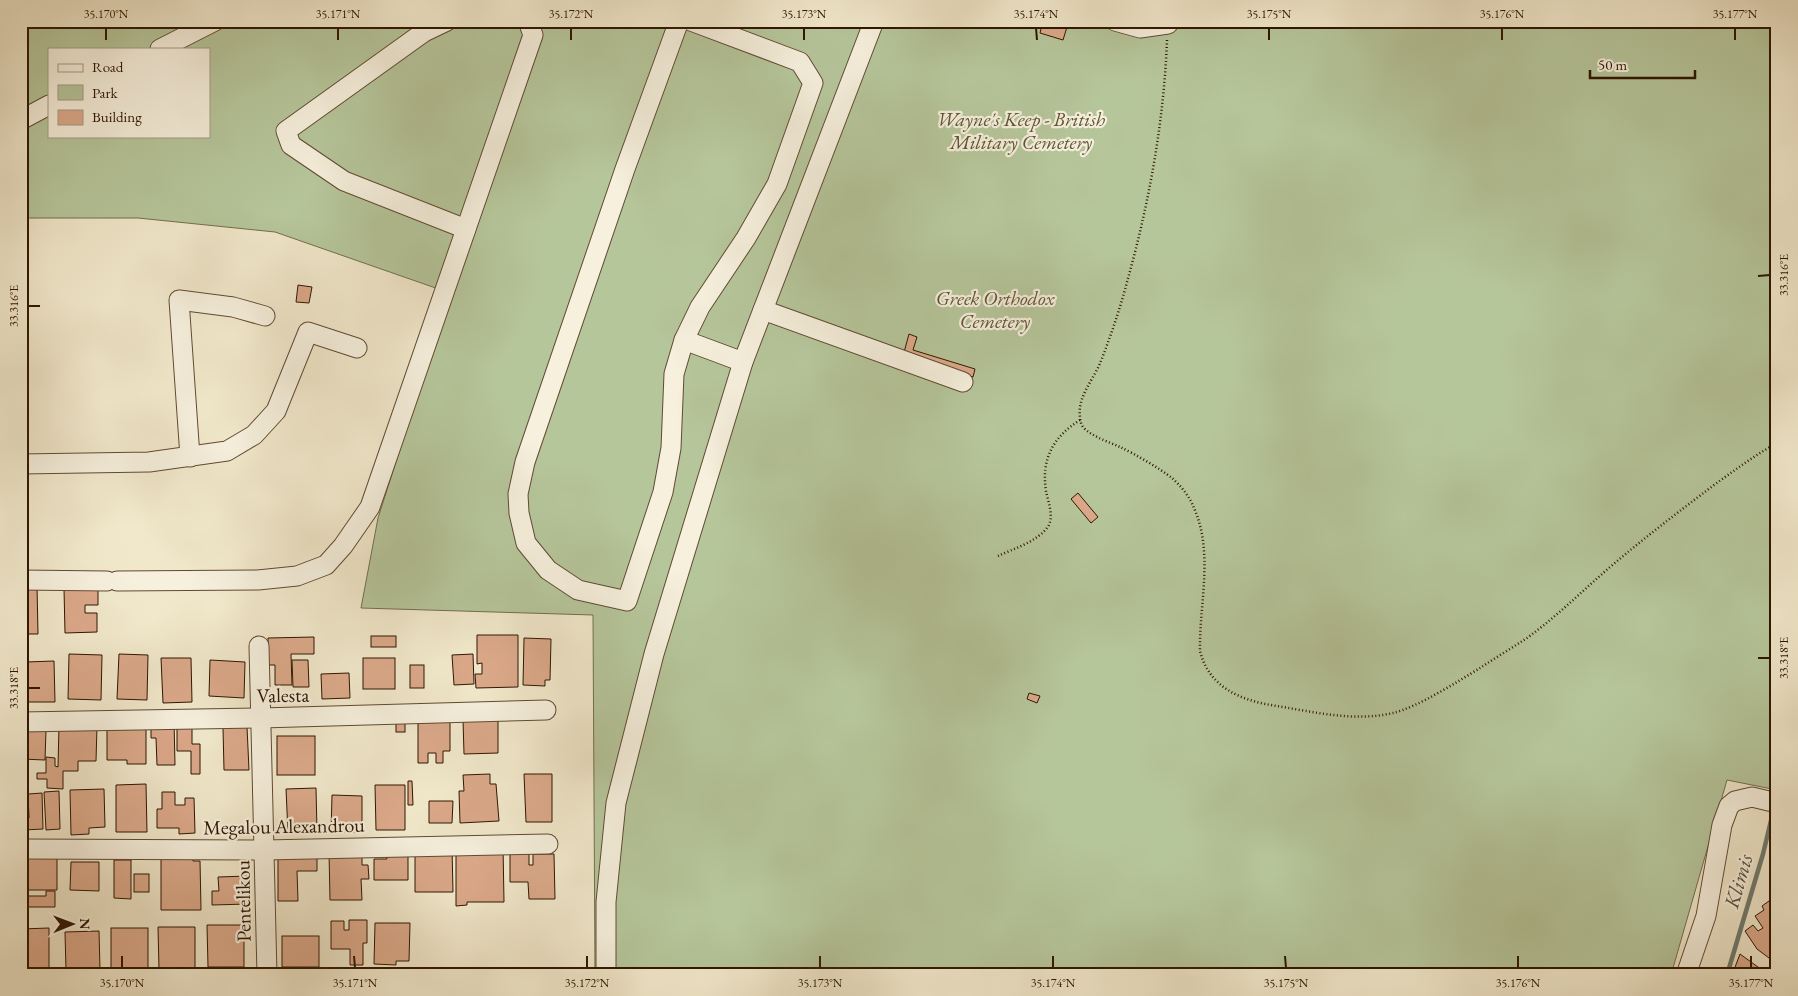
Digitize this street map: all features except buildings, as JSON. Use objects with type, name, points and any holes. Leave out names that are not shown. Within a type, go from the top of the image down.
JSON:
[{"type":"street","points":[[162,48],[215,21]]},
{"type":"street","points":[[447,21],[424,32],[286,131],[290,145],[344,181],[466,229]]},
{"type":"street","points":[[21,580],[258,580],[297,576],[326,565],[343,546],[370,507],[533,36],[528,21]]},
{"type":"street","points":[[678,21],[625,169],[528,453],[518,494],[519,513],[526,542],[548,570],[578,590],[627,601],[663,492],[671,448],[674,374],[684,340],[700,306],[746,238],[777,184],[813,84],[800,62],[691,21]]},
{"type":"street","points":[[606,975],[606,902],[616,803],[654,654],[743,362],[874,21]]},
{"type":"street","points":[[1115,21],[1140,28],[1168,24]]},
{"type":"street","points":[[21,120],[48,106]]},
{"type":"street","points":[[190,457],[179,300],[233,307],[265,316]]},
{"type":"street","points":[[763,310],[963,382]]},
{"type":"street","points":[[21,464],[149,462],[228,451],[254,435],[276,411],[308,332],[357,348]]},
{"type":"street","points":[[684,340],[743,362]]},
{"type":"street","name":"Pentelikou","points":[[258,646],[265,850],[266,975]]},
{"type":"street","name":"Valesta","points":[[21,722],[546,710]]},
{"type":"street","points":[[1686,975],[1706,916],[1722,826],[1729,806],[1742,798],[1752,797],[1769,801]]},
{"type":"street","name":"Megalou Alexandrou","points":[[21,849],[265,850],[548,844]]},
{"type":"path","points":[[1168,24],[1162,104],[1142,224],[1115,321],[1100,363],[1080,404],[1080,420],[1084,429],[1125,450],[1172,478],[1186,493],[1194,508],[1200,526],[1204,568],[1200,651],[1202,663],[1208,674],[1218,683],[1236,695],[1273,706],[1347,715],[1378,716],[1414,705],[1471,673],[1527,638],[1682,509],[1758,453],[1777,443]]},
{"type":"path","points":[[998,556],[1037,537],[1049,526],[1051,517],[1044,478],[1050,449],[1058,438],[1080,420]]},
{"type":"green space","points":[[21,21],[1777,21],[1777,790],[1727,780],[1671,975],[595,975],[593,615],[361,608],[378,518],[450,293],[275,232],[138,218],[21,218]]},
{"type":"waterway","name":"Klimis","points":[[1727,975],[1763,854],[1774,808]]},
{"type":"park label","name":"Wayne's Keep - British Military Cemetery","points":[[1021,130]]},
{"type":"park label","name":"Greek Orthodox Cemetery","points":[[995,310]]}]
